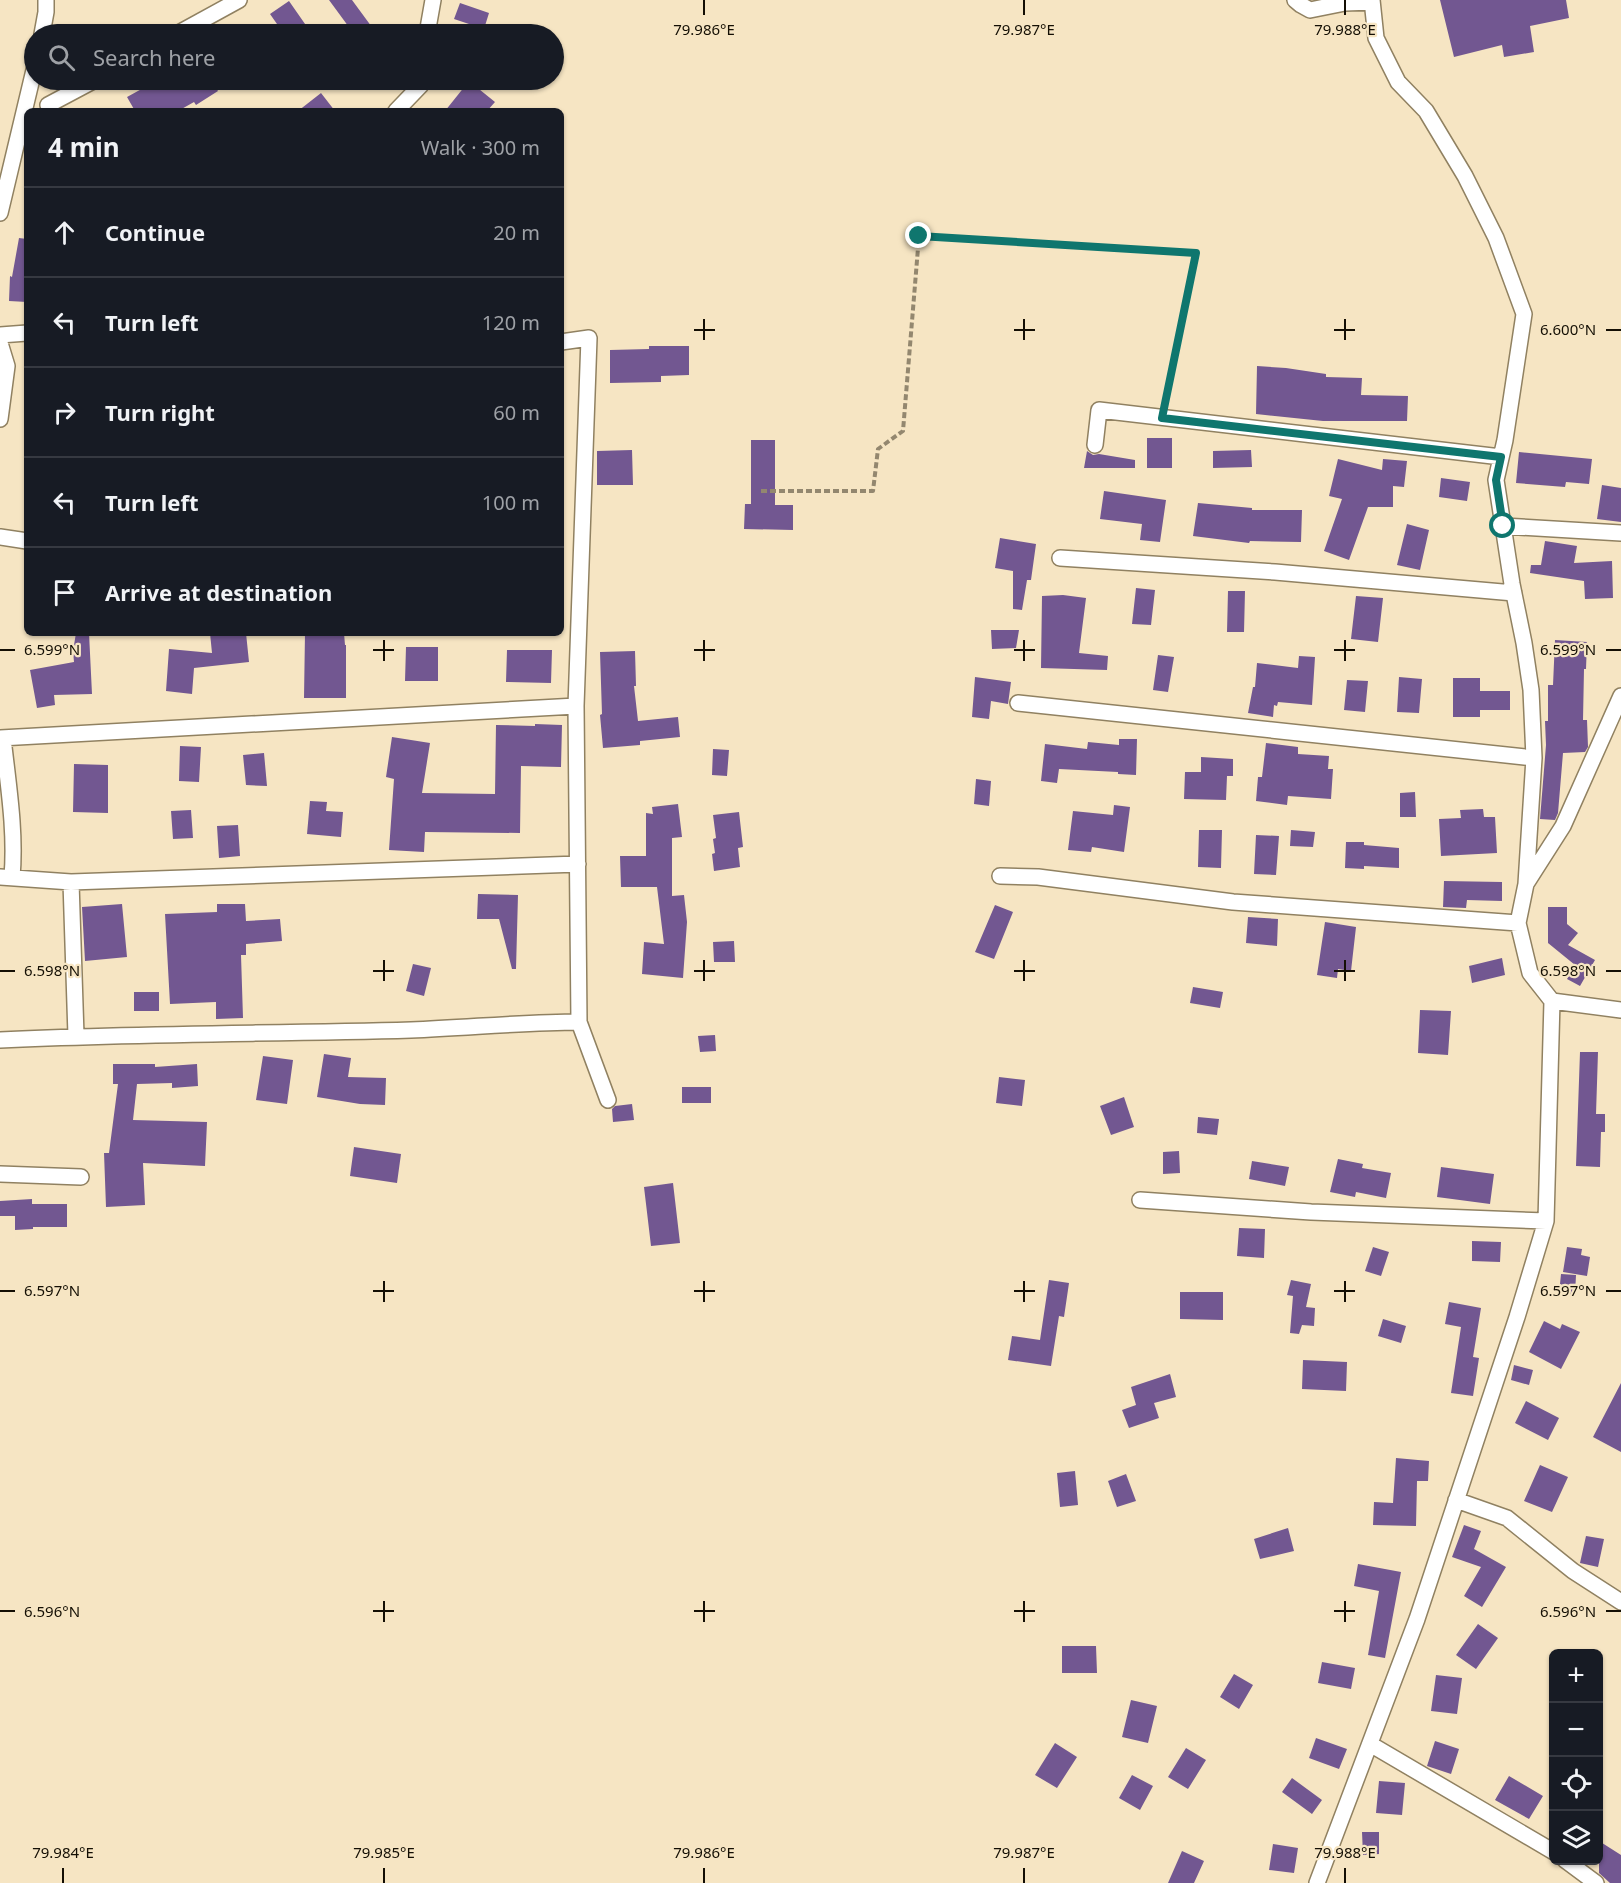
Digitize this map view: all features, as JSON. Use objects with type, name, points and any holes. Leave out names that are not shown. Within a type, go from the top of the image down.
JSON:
[{"type":"street","points":[[44,24],[46,0]]},
{"type":"street","points":[[195,24],[239,0]]},
{"type":"street","points":[[429,24],[433,0]]},
{"type":"street","points":[[1296,0],[1310,10],[1345,3],[1372,1],[1376,38],[1398,82],[1426,111],[1465,176],[1496,238],[1524,314],[1496,480],[1531,690],[1534,758],[1526,884],[1518,923],[1530,974],[1552,1001],[1546,1221],[1517,1317],[1417,1619],[1317,1883]]},
{"type":"street","points":[[26,108],[30,90]]},
{"type":"street","points":[[28,100],[52,108],[80,90]]},
{"type":"street","points":[[399,108],[416,90]]},
{"type":"street","points":[[0,213],[24,116]]},
{"type":"street","points":[[0,335],[24,333]]},
{"type":"street","points":[[564,342],[589,338],[576,706],[579,1022],[608,1100]]},
{"type":"street","points":[[0,343],[7,366],[0,418]]},
{"type":"street","points":[[1095,445],[1099,410],[1501,457]]},
{"type":"street","points":[[1503,526],[1621,533]]},
{"type":"street","points":[[0,537],[24,541]]},
{"type":"street","points":[[1060,558],[1275,572],[1514,593]]},
{"type":"street","points":[[1526,884],[1563,826],[1621,696]]},
{"type":"street","points":[[1018,703],[1534,758]]},
{"type":"street","points":[[576,706],[1,738],[11,810],[14,862],[6,877],[71,882],[578,864]]},
{"type":"street","points":[[999,876],[1049,879],[1233,902],[1518,923]]},
{"type":"street","points":[[71,882],[76,1036]]},
{"type":"street","points":[[1552,1001],[1621,1010]]},
{"type":"street","points":[[0,1040],[76,1036],[412,1030],[539,1022],[579,1022]]},
{"type":"street","points":[[0,1174],[81,1177]]},
{"type":"street","points":[[1140,1200],[1311,1212],[1546,1221]]},
{"type":"street","points":[[1456,1500],[1507,1518],[1573,1571],[1621,1602]]},
{"type":"street","points":[[1370,1744],[1549,1849]]},
{"type":"street","points":[[1572,1865],[1596,1883]]},
{"type":"path","points":[[761,490],[873,491],[878,450],[903,431],[919,236],[1196,253],[1162,418]]},
{"type":"building","points":[[329,0],[352,0],[370,24],[347,24]]},
{"type":"building","points":[[1440,0],[1566,0],[1569,18],[1530,26],[1534,52],[1504,57],[1502,45],[1454,57]]},
{"type":"building","points":[[289,1],[305,24],[277,24],[270,14]]},
{"type":"building","points":[[460,3],[489,13],[486,24],[469,24],[454,19]]},
{"type":"building","points":[[140,90],[218,91],[196,105],[194,102],[183,108],[133,108],[127,97]]},
{"type":"building","points":[[462,90],[480,90],[495,102],[490,108],[447,108]]},
{"type":"building","points":[[321,93],[333,108],[302,108]]},
{"type":"building","points":[[19,238],[24,239],[24,302],[9,301],[10,276],[12,277]]},
{"type":"building","points":[[649,346],[689,346],[689,375],[661,376],[661,382],[610,383],[610,350],[649,349]]},
{"type":"building","points":[[1257,366],[1326,374],[1326,377],[1362,378],[1361,395],[1408,396],[1407,421],[1323,421],[1256,414]]},
{"type":"building","points":[[1147,438],[1172,438],[1172,468],[1147,468]]},
{"type":"building","points":[[751,440],[775,440],[775,505],[793,505],[793,530],[744,529],[745,504],[751,504]]},
{"type":"building","points":[[632,450],[633,485],[597,485],[597,451]]},
{"type":"building","points":[[1251,450],[1252,467],[1213,468],[1213,451]]},
{"type":"building","points":[[1087,451],[1093,455],[1135,460],[1135,468],[1084,468]]},
{"type":"building","points":[[1519,452],[1592,459],[1589,484],[1566,482],[1565,487],[1516,483]]},
{"type":"building","points":[[1338,459],[1382,470],[1383,459],[1407,461],[1404,487],[1393,486],[1393,507],[1368,507],[1349,560],[1324,551],[1342,499],[1329,496]]},
{"type":"building","points":[[1441,478],[1470,482],[1467,501],[1439,497]]},
{"type":"building","points":[[1602,485],[1621,488],[1621,522],[1597,519]]},
{"type":"building","points":[[1104,491],[1166,500],[1160,542],[1140,540],[1142,524],[1100,519]]},
{"type":"building","points":[[1198,503],[1252,508],[1252,510],[1302,510],[1301,542],[1250,541],[1249,543],[1193,536]]},
{"type":"building","points":[[1407,524],[1429,530],[1420,570],[1397,565]]},
{"type":"building","points":[[1000,538],[1036,544],[1031,580],[1027,580],[1022,610],[1013,609],[1013,571],[995,568]]},
{"type":"building","points":[[1545,541],[1577,546],[1574,563],[1612,561],[1613,598],[1585,599],[1584,581],[1530,573],[1531,565],[1541,565]]},
{"type":"building","points":[[1136,588],[1155,590],[1151,625],[1132,624]]},
{"type":"building","points":[[1228,591],[1245,591],[1244,632],[1227,632]]},
{"type":"building","points":[[1063,595],[1086,598],[1079,653],[1108,656],[1107,670],[1041,668],[1042,596]]},
{"type":"building","points":[[1356,596],[1383,598],[1378,642],[1351,639]]},
{"type":"building","points":[[991,630],[1019,630],[1016,648],[992,649]]},
{"type":"building","points":[[76,636],[89,636],[92,694],[54,695],[55,705],[37,708],[30,670],[74,662]]},
{"type":"building","points":[[210,636],[246,636],[249,662],[194,668],[192,694],[166,691],[169,649],[212,653]]},
{"type":"building","points":[[305,636],[344,636],[346,698],[304,698]]},
{"type":"building","points":[[1555,640],[1587,642],[1583,720],[1587,720],[1588,747],[1585,752],[1563,753],[1558,813],[1555,820],[1540,819],[1546,745],[1545,721],[1548,721],[1548,685],[1553,685]]},
{"type":"building","points":[[406,647],[438,647],[438,681],[405,681]]},
{"type":"building","points":[[507,650],[552,650],[551,683],[506,682]]},
{"type":"building","points":[[635,651],[636,686],[634,686],[638,721],[678,717],[680,737],[640,741],[640,745],[603,748],[600,715],[602,714],[600,652]]},
{"type":"building","points":[[1158,655],[1174,657],[1168,692],[1153,690]]},
{"type":"building","points":[[1299,656],[1315,657],[1312,705],[1278,702],[1277,706],[1274,705],[1273,717],[1248,713],[1253,687],[1255,687],[1257,663],[1298,668]]},
{"type":"building","points":[[975,677],[1011,682],[1008,704],[991,701],[989,719],[972,717]]},
{"type":"building","points":[[1399,677],[1422,679],[1419,713],[1397,712]]},
{"type":"building","points":[[1453,678],[1480,678],[1480,691],[1510,691],[1510,710],[1480,710],[1480,717],[1453,717]]},
{"type":"building","points":[[1347,680],[1368,681],[1365,712],[1344,710]]},
{"type":"building","points":[[535,724],[562,725],[561,767],[521,766],[520,833],[425,832],[424,852],[389,850],[394,779],[386,777],[392,737],[430,743],[422,793],[495,794],[496,725],[535,726]]},
{"type":"building","points":[[1119,739],[1137,739],[1136,775],[1059,769],[1057,783],[1041,781],[1045,744],[1087,749],[1088,742],[1119,745]]},
{"type":"building","points":[[1266,743],[1298,747],[1298,754],[1329,756],[1328,769],[1333,769],[1331,799],[1288,796],[1287,805],[1256,801],[1258,777],[1262,777]]},
{"type":"building","points":[[180,746],[201,747],[199,782],[179,781]]},
{"type":"building","points":[[713,749],[729,750],[727,776],[712,775]]},
{"type":"building","points":[[264,753],[267,786],[246,785],[243,755]]},
{"type":"building","points":[[1201,757],[1233,759],[1233,776],[1227,776],[1226,800],[1184,799],[1185,772],[1201,772]]},
{"type":"building","points":[[74,764],[108,765],[108,813],[73,812]]},
{"type":"building","points":[[976,779],[991,781],[989,806],[974,804]]},
{"type":"building","points":[[1415,792],[1416,817],[1400,817],[1400,793]]},
{"type":"building","points":[[310,801],[327,802],[326,811],[343,812],[341,837],[307,834]]},
{"type":"building","points":[[678,804],[682,837],[672,838],[672,896],[684,895],[687,922],[683,978],[642,974],[644,942],[664,944],[657,887],[621,887],[620,856],[646,856],[646,813],[653,814],[652,807]]},
{"type":"building","points":[[1114,805],[1130,807],[1124,852],[1092,847],[1091,852],[1068,850],[1073,811],[1113,815]]},
{"type":"building","points":[[1483,809],[1484,817],[1495,817],[1497,853],[1441,856],[1439,819],[1461,818],[1460,810]]},
{"type":"building","points":[[191,810],[193,838],[173,839],[171,811]]},
{"type":"building","points":[[739,812],[743,847],[738,848],[740,867],[714,871],[712,854],[715,853],[713,839],[716,838],[713,815]]},
{"type":"building","points":[[238,825],[240,856],[219,858],[217,826]]},
{"type":"building","points":[[1199,830],[1222,830],[1221,868],[1198,867]]},
{"type":"building","points":[[1291,830],[1315,832],[1313,847],[1290,846]]},
{"type":"building","points":[[1256,835],[1279,836],[1276,875],[1254,874]]},
{"type":"building","points":[[1346,842],[1364,842],[1364,845],[1399,848],[1399,868],[1364,866],[1364,869],[1345,868]]},
{"type":"building","points":[[1444,881],[1502,882],[1502,901],[1467,900],[1466,908],[1443,907]]},
{"type":"building","points":[[478,894],[518,895],[516,969],[512,969],[499,919],[477,919]]},
{"type":"building","points":[[122,904],[127,957],[85,961],[82,907]]},
{"type":"building","points":[[217,904],[245,904],[246,921],[280,919],[282,941],[246,944],[246,955],[241,955],[243,1018],[216,1019],[216,1002],[170,1004],[165,914],[217,912]]},
{"type":"building","points":[[995,905],[1013,912],[994,959],[975,952]]},
{"type":"building","points":[[1548,907],[1567,907],[1567,924],[1578,933],[1568,945],[1595,960],[1580,986],[1567,979],[1575,965],[1548,943]]},
{"type":"building","points":[[1248,917],[1278,919],[1277,946],[1246,943]]},
{"type":"building","points":[[1325,922],[1356,927],[1351,971],[1338,969],[1337,978],[1317,975]]},
{"type":"building","points":[[734,941],[735,962],[714,962],[713,942]]},
{"type":"building","points":[[1502,958],[1505,975],[1472,983],[1469,966]]},
{"type":"building","points":[[413,964],[431,968],[424,996],[406,991]]},
{"type":"building","points":[[1193,987],[1223,992],[1220,1008],[1190,1003]]},
{"type":"building","points":[[134,992],[159,992],[159,1011],[134,1011]]},
{"type":"building","points":[[1420,1010],[1451,1011],[1448,1055],[1418,1053]]},
{"type":"building","points":[[715,1035],[716,1051],[700,1052],[698,1036]]},
{"type":"building","points":[[1580,1052],[1598,1052],[1596,1114],[1605,1114],[1605,1132],[1601,1132],[1600,1167],[1576,1166]]},
{"type":"building","points":[[324,1054],[351,1058],[348,1077],[386,1078],[385,1105],[360,1104],[317,1097]]},
{"type":"building","points":[[263,1056],[293,1060],[287,1104],[256,1100]]},
{"type":"building","points":[[113,1064],[155,1064],[155,1067],[197,1064],[198,1086],[172,1088],[172,1083],[137,1084],[133,1120],[207,1122],[205,1166],[143,1163],[145,1205],[106,1207],[104,1153],[109,1153],[118,1084],[113,1084]]},
{"type":"building","points":[[999,1077],[1025,1080],[1022,1106],[996,1103]]},
{"type":"building","points":[[682,1087],[711,1087],[711,1103],[682,1103]]},
{"type":"building","points":[[1124,1097],[1134,1127],[1111,1135],[1100,1106]]},
{"type":"building","points":[[632,1104],[634,1120],[613,1122],[612,1109],[615,1106]]},
{"type":"building","points":[[1198,1117],[1219,1119],[1217,1135],[1197,1133]]},
{"type":"building","points":[[354,1147],[401,1154],[397,1183],[350,1176]]},
{"type":"building","points":[[1179,1151],[1180,1173],[1163,1174],[1163,1152]]},
{"type":"building","points":[[1338,1159],[1363,1164],[1362,1168],[1391,1173],[1386,1198],[1356,1192],[1355,1197],[1330,1192]]},
{"type":"building","points":[[1252,1161],[1289,1167],[1285,1186],[1249,1179]]},
{"type":"building","points":[[1441,1167],[1494,1174],[1490,1204],[1437,1197]]},
{"type":"building","points":[[673,1183],[680,1243],[651,1246],[644,1187]]},
{"type":"building","points":[[32,1199],[32,1204],[67,1204],[67,1227],[33,1227],[33,1229],[15,1230],[15,1216],[0,1216],[0,1201]]},
{"type":"building","points":[[1239,1228],[1265,1229],[1264,1258],[1237,1256]]},
{"type":"building","points":[[1472,1241],[1501,1242],[1500,1262],[1472,1261]]},
{"type":"building","points":[[1373,1247],[1389,1252],[1381,1276],[1365,1271]]},
{"type":"building","points":[[1567,1247],[1582,1249],[1581,1255],[1590,1257],[1587,1276],[1563,1272]]},
{"type":"building","points":[[1561,1274],[1576,1275],[1575,1295],[1559,1294]]},
{"type":"building","points":[[1049,1280],[1069,1283],[1064,1317],[1059,1316],[1051,1366],[1008,1360],[1012,1336],[1040,1340]]},
{"type":"building","points":[[1291,1280],[1311,1284],[1306,1307],[1315,1308],[1314,1326],[1302,1325],[1299,1334],[1290,1333],[1293,1296],[1287,1295]]},
{"type":"building","points":[[1180,1292],[1223,1292],[1223,1320],[1180,1319]]},
{"type":"building","points":[[1449,1302],[1481,1308],[1473,1357],[1479,1358],[1473,1396],[1451,1393],[1461,1327],[1445,1324]]},
{"type":"building","points":[[1383,1319],[1406,1326],[1401,1343],[1378,1336]]},
{"type":"building","points":[[1544,1321],[1560,1329],[1562,1324],[1580,1332],[1561,1369],[1529,1352]]},
{"type":"building","points":[[1303,1360],[1347,1362],[1346,1391],[1302,1389]]},
{"type":"building","points":[[1514,1365],[1533,1370],[1529,1385],[1511,1380]]},
{"type":"building","points":[[1170,1374],[1176,1397],[1154,1403],[1159,1418],[1129,1428],[1122,1410],[1136,1405],[1131,1387]]},
{"type":"building","points":[[1621,1383],[1621,1452],[1593,1437]]},
{"type":"building","points":[[1526,1401],[1559,1418],[1548,1440],[1515,1423]]},
{"type":"building","points":[[1396,1458],[1429,1461],[1428,1481],[1417,1481],[1416,1526],[1373,1525],[1374,1502],[1393,1503]]},
{"type":"building","points":[[1540,1465],[1568,1477],[1552,1512],[1524,1501]]},
{"type":"building","points":[[1075,1471],[1078,1505],[1060,1507],[1057,1473]]},
{"type":"building","points":[[1126,1474],[1136,1501],[1117,1507],[1108,1481]]},
{"type":"building","points":[[1464,1525],[1481,1531],[1474,1549],[1506,1567],[1482,1607],[1464,1596],[1481,1567],[1452,1557]]},
{"type":"building","points":[[1288,1528],[1294,1551],[1260,1559],[1254,1539]]},
{"type":"building","points":[[1586,1536],[1604,1539],[1598,1567],[1580,1563]]},
{"type":"building","points":[[1358,1564],[1401,1572],[1385,1658],[1368,1655],[1379,1591],[1354,1586]]},
{"type":"building","points":[[1478,1624],[1498,1638],[1476,1669],[1456,1655]]},
{"type":"building","points":[[1062,1646],[1096,1646],[1097,1673],[1062,1673]]},
{"type":"building","points":[[1322,1662],[1355,1668],[1351,1689],[1318,1683]]},
{"type":"building","points":[[1234,1674],[1253,1685],[1239,1709],[1220,1697]]},
{"type":"building","points":[[1436,1675],[1462,1678],[1457,1714],[1431,1711]]},
{"type":"building","points":[[1131,1700],[1157,1706],[1148,1743],[1122,1737]]},
{"type":"building","points":[[1316,1738],[1347,1749],[1339,1769],[1309,1758]]},
{"type":"building","points":[[1435,1741],[1459,1749],[1451,1774],[1427,1766]]},
{"type":"building","points":[[1055,1743],[1077,1757],[1057,1788],[1035,1775]]},
{"type":"building","points":[[1186,1748],[1206,1760],[1188,1789],[1168,1777]]},
{"type":"building","points":[[1132,1775],[1153,1786],[1140,1810],[1119,1798]]},
{"type":"building","points":[[1509,1776],[1543,1796],[1529,1819],[1495,1800]]},
{"type":"building","points":[[1292,1778],[1322,1800],[1312,1814],[1282,1792]]},
{"type":"building","points":[[1379,1781],[1405,1783],[1402,1815],[1376,1813]]},
{"type":"building","points":[[1362,1832],[1379,1832],[1379,1854],[1363,1855]]},
{"type":"building","points":[[1273,1844],[1298,1848],[1294,1873],[1269,1870]]},
{"type":"building","points":[[1603,1844],[1621,1855],[1621,1883],[1610,1883],[1599,1873],[1599,1865],[1603,1865]]},
{"type":"building","points":[[1182,1851],[1204,1861],[1194,1883],[1168,1883]]},
{"type":"route","points":[[919,236],[1196,253],[1162,418],[1501,457],[1496,480],[1503,526]]}]
